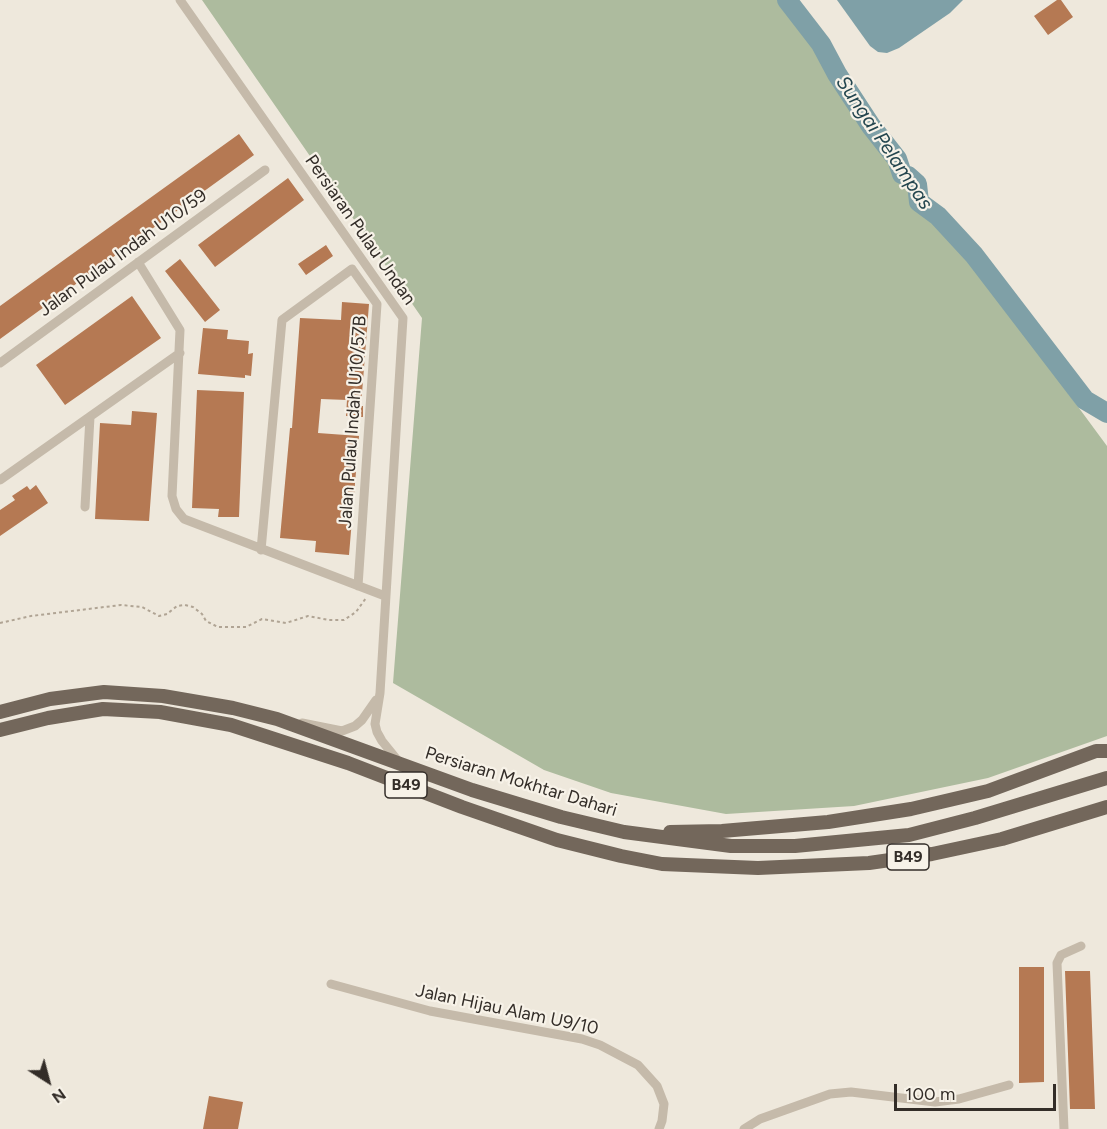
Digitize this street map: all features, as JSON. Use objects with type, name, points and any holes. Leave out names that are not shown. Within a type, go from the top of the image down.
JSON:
[{"type":"main road","name":"Persiaran Mokhtar Dahari","points":[[0,712],[50,699],[104,692],[164,696],[233,708],[277,719],[472,790],[550,814],[624,832],[731,846],[795,846],[909,835],[975,818],[1107,778]]},
{"type":"main road","name":"Persiaran Mokhtar Dahari","points":[[0,730],[48,717],[103,709],[160,712],[231,725],[348,763],[462,807],[557,840],[662,864],[758,868],[869,863],[932,854],[1002,839],[1107,809]]},
{"type":"main road","points":[[624,832],[722,831],[828,822],[911,809],[988,790],[1096,751],[1107,751]]},
{"type":"main road","name":"B49","points":[[1076,787],[1107,771]]},
{"type":"street","name":"Persiaran Pulau Undan","points":[[180,0],[403,318],[380,693],[375,724],[377,732],[388,749],[401,764]]},
{"type":"street","name":"Jalan Pulau Indah U10/59","points":[[0,363],[265,170]]},
{"type":"street","points":[[138,262],[180,330],[172,496],[176,509],[184,519],[385,596]]},
{"type":"street","name":"Jalan Pulau Indah U10/57B","points":[[261,550],[282,320],[352,269],[377,304],[358,586]]},
{"type":"street","points":[[0,480],[180,353]]},
{"type":"street","points":[[85,507],[90,417]]},
{"type":"street","points":[[277,719],[342,731],[355,726],[362,720],[380,693]]},
{"type":"street","points":[[1064,1129],[1057,963],[1061,955],[1081,946]]},
{"type":"street","name":"Jalan Hijau Alam U9/10","points":[[331,984],[430,1011],[582,1039],[600,1045],[638,1065],[657,1086],[664,1104],[662,1121],[658,1129]]},
{"type":"street","points":[[744,1129],[760,1119],[830,1094],[851,1092],[935,1102],[959,1099],[1009,1085]]},
{"type":"path","points":[[0,623],[32,616],[121,604],[142,607],[159,616],[167,614],[177,606],[185,605],[193,607],[202,614],[206,621],[226,628],[246,627],[262,620],[286,623],[308,616],[344,620],[356,612],[370,590]]},
{"type":"green space","points":[[202,0],[778,0],[1107,446],[1107,736],[988,778],[854,806],[726,814],[611,793],[544,770],[393,683],[422,318]]},
{"type":"water","points":[[837,0],[963,0],[950,13],[899,48],[887,53],[878,52],[870,46]]},
{"type":"building","points":[[1057,0],[1061,0],[1073,17],[1048,35],[1034,16]]},
{"type":"building","points":[[239,134],[254,155],[0,339],[0,306]]},
{"type":"building","points":[[288,178],[304,200],[215,267],[198,245]]},
{"type":"building","points":[[326,245],[333,256],[306,275],[298,264]]},
{"type":"building","points":[[180,259],[220,310],[205,322],[165,271]]},
{"type":"building","points":[[132,296],[161,338],[65,405],[36,365]]},
{"type":"building","points":[[342,302],[369,304],[361,406],[363,406],[363,417],[346,416],[347,400],[321,399],[318,433],[359,436],[349,555],[315,552],[316,541],[280,538],[290,428],[292,428],[300,318],[341,320]]},
{"type":"building","points":[[203,328],[228,330],[227,339],[249,341],[248,354],[253,353],[251,376],[245,375],[245,378],[198,374]]},
{"type":"building","points":[[197,390],[244,392],[239,517],[218,517],[219,509],[192,508]]},
{"type":"building","points":[[132,411],[157,413],[149,521],[95,519],[100,423],[131,425]]},
{"type":"building","points":[[36,485],[48,503],[0,536],[0,510],[15,500],[12,496],[27,486],[30,490]]},
{"type":"building","points":[[1019,967],[1044,967],[1044,1082],[1019,1083]]},
{"type":"building","points":[[1065,971],[1090,971],[1095,1109],[1070,1109]]},
{"type":"building","points":[[209,1096],[243,1102],[238,1129],[203,1129]]},
{"type":"waterway","name":"Sungai Pelampas","points":[[787,0],[821,44],[837,74],[871,126],[897,159],[902,174],[917,184],[919,202],[938,216],[974,255],[1085,400],[1107,413]]}]
